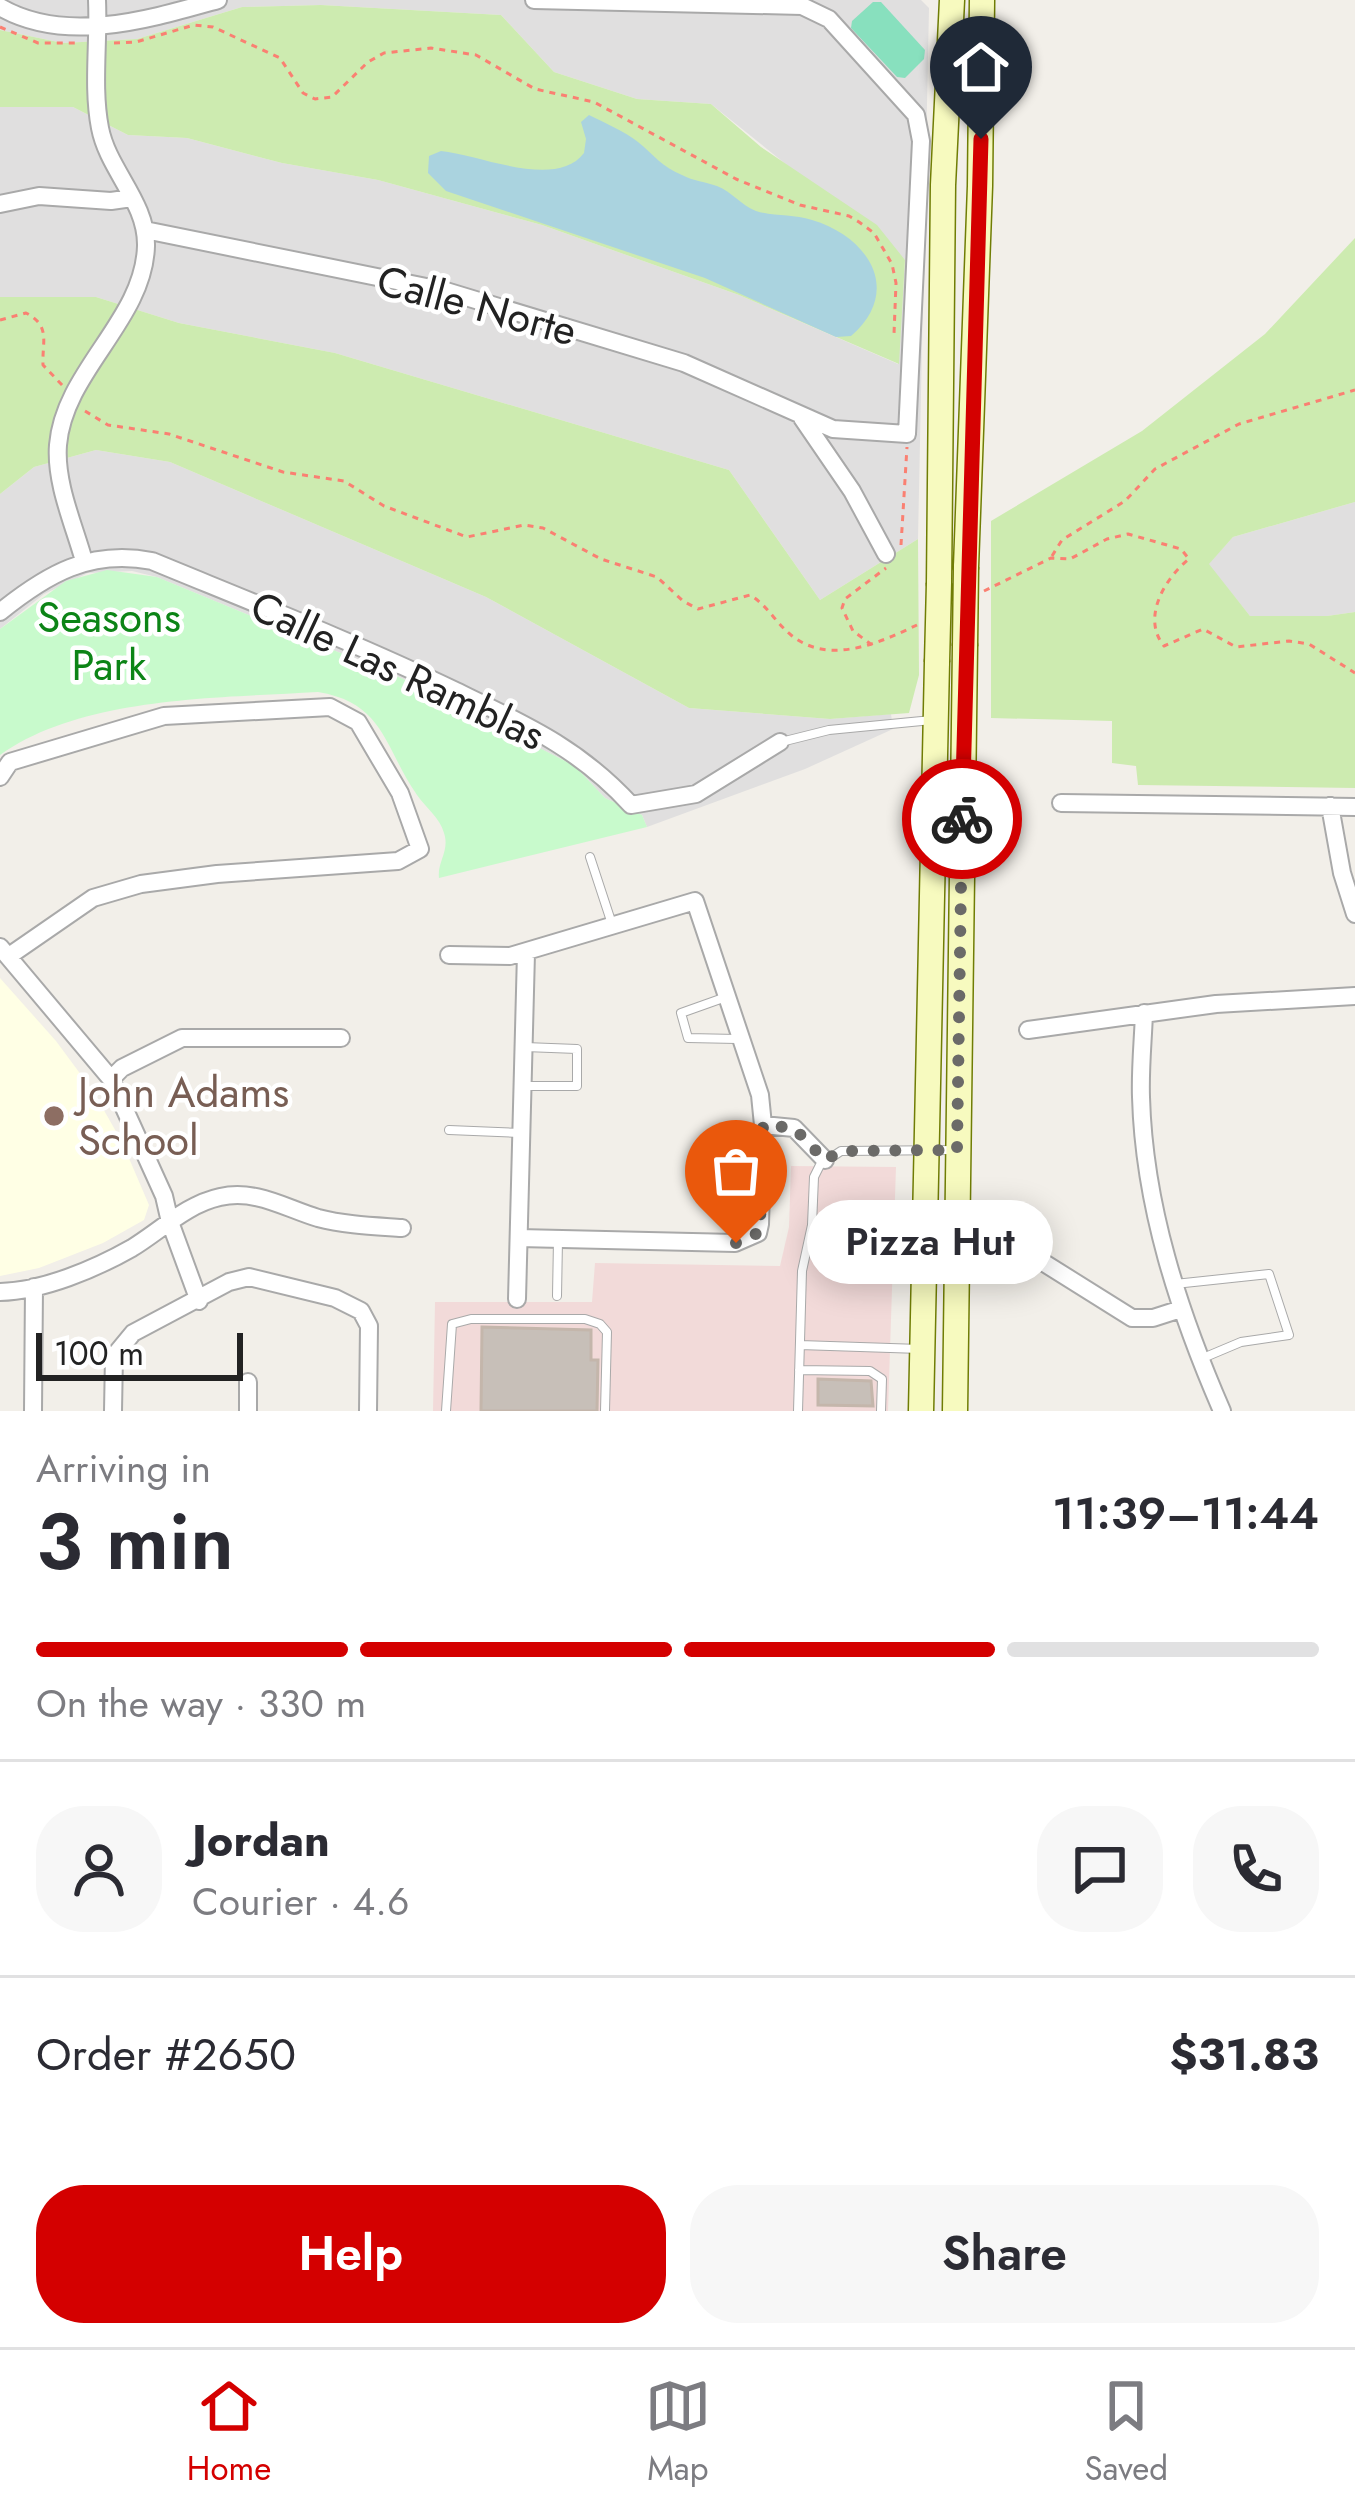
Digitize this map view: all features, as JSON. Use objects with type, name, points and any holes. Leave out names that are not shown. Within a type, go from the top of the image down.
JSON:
[{"type":"main road","points":[[921,1411],[943,185],[952,0]]},
{"type":"main road","points":[[955,1411],[966,567],[982,0]]},
{"type":"street","points":[[0,612],[84,561],[62,484],[58,452],[62,426],[72,398],[142,276],[145,230],[100,130],[97,0]]},
{"type":"street","points":[[0,8],[22,20],[98,24],[139,22],[218,0]]},
{"type":"street","name":"Calle Norte","points":[[145,230],[446,291],[684,363],[833,430],[907,434],[920,141],[916,116],[830,19],[802,6],[534,0]]},
{"type":"street","points":[[0,204],[39,196],[132,198]]},
{"type":"street","points":[[799,414],[852,490],[886,554]]},
{"type":"street","name":"Calle Las Ramblas","points":[[84,561],[124,557],[152,561],[374,651],[544,734],[601,772],[631,805],[696,794],[779,742]]},
{"type":"street","points":[[0,777],[10,761],[164,716],[330,707],[358,722],[400,793],[420,849],[398,861],[141,884],[93,898],[5,951],[111,1079],[164,1196],[199,1301]]},
{"type":"street","points":[[1061,802],[1355,806]]},
{"type":"street","points":[[1330,806],[1355,914]]},
{"type":"street","points":[[449,955],[526,953],[695,901],[760,1095],[760,1224],[752,1237],[736,1243],[519,1238]]},
{"type":"street","points":[[517,1299],[526,953]]},
{"type":"street","points":[[1028,1030],[1302,996],[1355,996]]},
{"type":"street","points":[[1144,1013],[1141,1098],[1146,1150],[1174,1285],[1222,1411]]},
{"type":"street","points":[[111,1079],[122,1068],[182,1038],[341,1038]]},
{"type":"street","points":[[763,1125],[794,1128],[825,1160]]},
{"type":"street","points":[[0,1292],[34,1287],[130,1249],[211,1199],[239,1195],[269,1199],[319,1218],[401,1228]]},
{"type":"street","points":[[1005,1251],[1041,1261],[1132,1318],[1154,1318],[1181,1309]]},
{"type":"street","points":[[113,1411],[114,1356],[133,1333],[229,1282],[249,1277],[361,1311],[369,1326],[368,1411]]},
{"type":"street","points":[[33,1411],[34,1287]]},
{"type":"street","points":[[248,1382],[248,1411]]},
{"type":"lane","points":[[779,742],[829,730],[936,720]]},
{"type":"lane","points":[[590,856],[613,926]]},
{"type":"lane","points":[[727,997],[681,1013],[688,1038],[741,1039]]},
{"type":"lane","points":[[523,1086],[577,1086],[577,1049],[524,1047]]},
{"type":"lane","points":[[448,1130],[521,1133]]},
{"type":"lane","points":[[798,1411],[802,1271],[812,1225],[814,1177],[825,1160],[841,1151],[957,1150]]},
{"type":"lane","points":[[557,1297],[558,1239]]},
{"type":"lane","points":[[1174,1285],[1269,1274],[1289,1335],[1240,1342],[1200,1359]]},
{"type":"lane","points":[[446,1411],[449,1330],[452,1324],[471,1319],[585,1319],[600,1324],[608,1332],[605,1411]]},
{"type":"lane","points":[[800,1345],[922,1349]]},
{"type":"lane","points":[[799,1370],[870,1371],[882,1378],[881,1411]]},
{"type":"path","points":[[0,27],[38,43],[98,44],[136,43],[194,26],[213,27],[280,58],[303,92],[315,98],[332,97],[384,53],[431,48],[476,56],[535,89],[594,102],[736,179],[800,206],[859,222],[874,233],[892,265],[896,284],[892,326],[894,334],[911,342]]},
{"type":"path","points":[[0,320],[26,313],[37,318],[46,338],[43,365],[80,409],[108,425],[169,434],[283,472],[344,481],[384,506],[467,537],[524,525],[544,528],[602,559],[657,577],[698,609],[750,595],[784,630],[810,645],[860,650],[933,616]]},
{"type":"path","points":[[1051,558],[1062,540],[1125,501],[1155,469],[1239,424],[1355,390]]},
{"type":"path","points":[[972,597],[1051,558],[1070,559],[1107,539],[1128,534],[1181,549],[1189,559],[1162,586],[1156,631],[1165,646],[1203,629],[1236,647],[1289,641],[1326,652],[1355,673]]},
{"type":"shaded area","points":[[0,0],[921,0],[929,8],[918,539],[820,600],[729,470],[335,353],[179,323],[96,297],[0,297],[0,107],[73,107],[128,135],[187,138],[282,163],[378,180],[542,225],[739,295],[898,364],[905,260],[711,104],[637,99],[554,72],[501,15],[321,5],[242,7],[137,39],[63,43],[0,30]]},
{"type":"shaded area","points":[[96,450],[170,462],[486,597],[689,708],[830,719],[891,714],[893,729],[805,769],[647,827],[642,815],[605,798],[575,766],[401,678],[157,577],[132,571],[88,573],[44,594],[0,629],[0,494],[34,467]]},
{"type":"shaded area","points":[[1355,502],[1355,612],[1250,616],[1208,564],[1233,537]]},
{"type":"shaded area","name":"John Adams School","points":[[0,978],[93,1091],[149,1205],[144,1220],[103,1243],[39,1268],[0,1276]]},
{"type":"shaded area","points":[[791,1166],[896,1167],[888,1411],[433,1411],[435,1302],[592,1302],[595,1263],[780,1266],[789,1227]]},
{"type":"green space","points":[[873,2],[881,2],[925,50],[924,59],[905,78],[897,77],[851,28],[852,21]]},
{"type":"green space","points":[[321,5],[501,15],[554,72],[637,99],[711,104],[761,147],[877,225],[905,260],[899,364],[739,295],[542,225],[378,180],[282,163],[187,138],[128,135],[73,107],[0,107],[0,30],[63,43],[137,39],[242,7]]},
{"type":"green space","points":[[1355,238],[1355,502],[1233,537],[1209,564],[1250,616],[1355,612],[1355,788],[1138,785],[1136,766],[1112,763],[1112,721],[991,718],[991,521],[1142,431],[1265,334]]},
{"type":"green space","points":[[0,297],[96,297],[179,323],[335,353],[729,470],[820,600],[918,539],[919,675],[909,713],[830,719],[689,708],[486,597],[170,462],[96,450],[34,467],[0,494]]},
{"type":"green space","name":"Seasons Park","points":[[107,570],[157,577],[401,678],[575,766],[605,798],[642,815],[647,827],[439,878],[445,845],[442,828],[406,778],[380,730],[357,706],[318,692],[196,699],[111,711],[70,721],[0,755],[0,629],[66,581]]},
{"type":"water","points":[[589,115],[633,138],[675,172],[722,189],[763,213],[812,220],[849,239],[863,252],[877,284],[867,319],[851,336],[836,337],[705,278],[446,191],[428,173],[429,156],[441,151],[537,170],[571,164],[584,153],[581,122]]},
{"type":"building","points":[[482,1327],[591,1330],[591,1360],[598,1360],[597,1411],[481,1411]]},
{"type":"building","points":[[818,1379],[871,1381],[873,1406],[818,1405]]},
{"type":"way so far","points":[[736,1243],[758,1233],[763,1125],[794,1128],[825,1160],[841,1151],[957,1150],[962,819]]},
{"type":"place","name":"John Adams School","points":[[54,1116]]},
{"type":"place","name":"Pizza Hut","points":[[736,1243]]},
{"type":"route","points":[[962,819],[981,139]]}]
